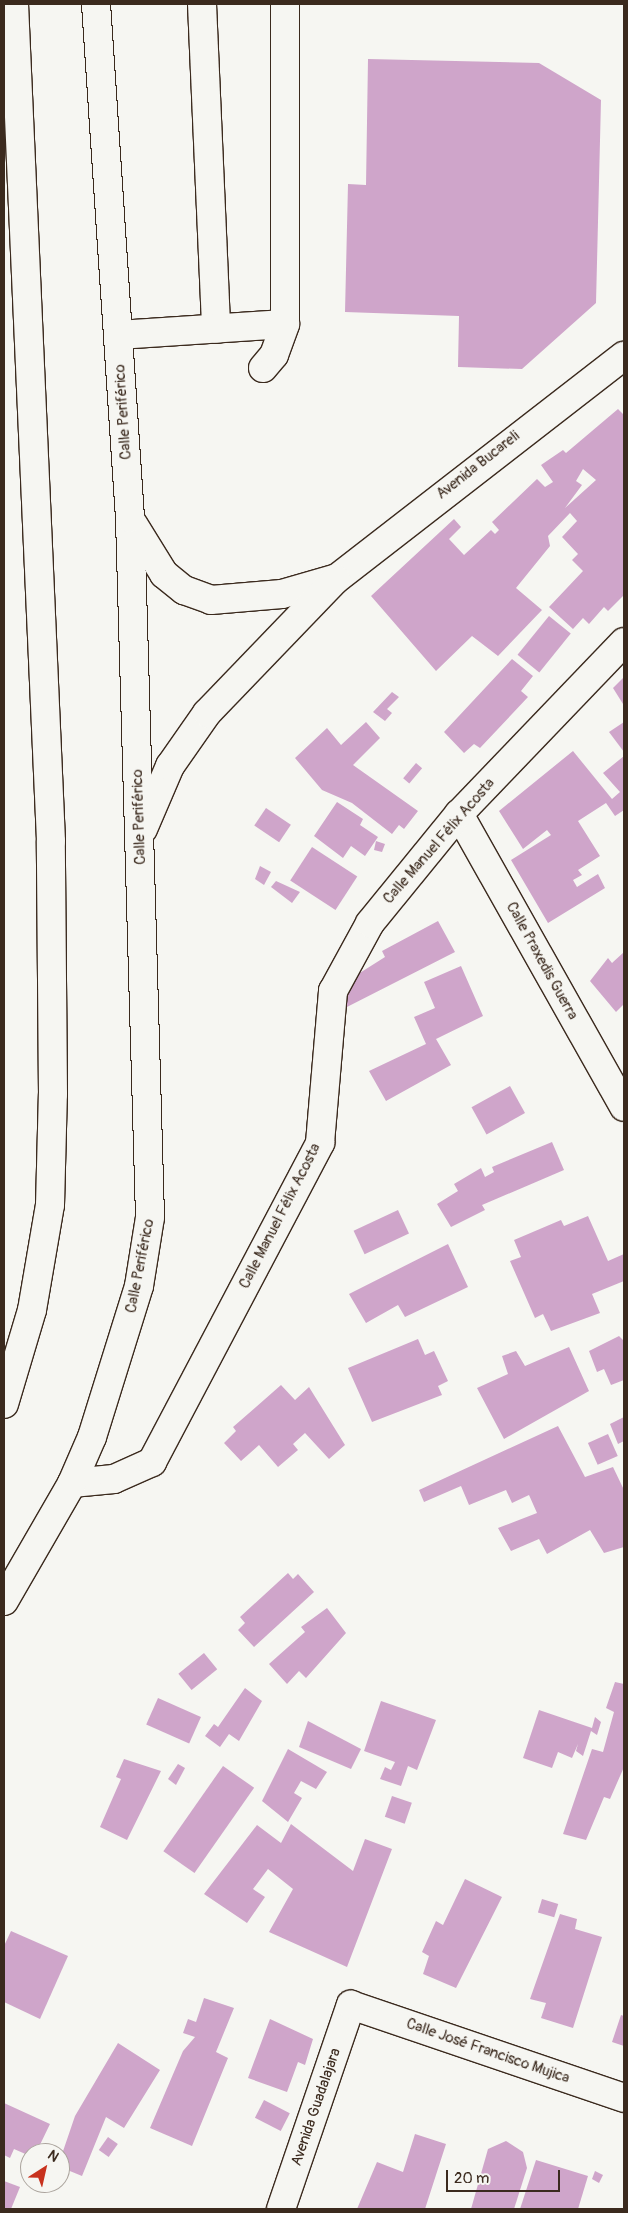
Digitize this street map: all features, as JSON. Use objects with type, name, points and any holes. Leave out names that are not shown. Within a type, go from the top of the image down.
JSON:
[{"type":"main road","points":[[4,1404],[15,1377],[32,1310],[50,1205],[53,1094],[51,841],[14,4]]},
{"type":"main road","name":"Calle Periférico","points":[[4,1601],[72,1483],[118,1362],[139,1286],[150,1217],[130,518],[96,4]]},
{"type":"main road","points":[[202,4],[216,329]]},
{"type":"main road","points":[[263,368],[274,355],[285,324],[285,4]]},
{"type":"main road","points":[[118,334],[285,324]]},
{"type":"main road","name":"Avenida Bucareli","points":[[336,579],[624,356]]},
{"type":"main road","points":[[130,518],[164,574],[184,590],[210,600],[282,594],[336,579]]},
{"type":"main road","points":[[140,837],[184,742],[250,665],[336,579]]},
{"type":"main road","name":"Calle Manuel Félix Acosta","points":[[72,1483],[114,1479],[152,1462],[320,1143],[333,991],[349,956],[370,923],[459,814],[624,642]]},
{"type":"main road","name":"Calle Praxedis Guerra","points":[[459,814],[624,1107]]},
{"type":"main road","name":"Calle José Francisco Mujica","points":[[351,2005],[624,2098]]},
{"type":"main road","name":"Avenida Guadalajara","points":[[281,2209],[351,2005]]},
{"type":"building","points":[[368,59],[539,63],[601,100],[596,303],[522,369],[458,367],[459,316],[345,312],[348,184],[366,185]]},
{"type":"building","points":[[618,409],[624,415],[624,595],[608,611],[604,607],[589,624],[583,618],[573,629],[549,607],[583,571],[572,560],[578,554],[562,537],[577,521],[570,513],[548,536],[550,546],[516,588],[542,610],[498,656],[472,636],[436,671],[371,596],[454,519],[461,527],[449,539],[464,555],[491,530],[495,534],[499,530],[492,522],[537,479],[545,487],[553,482],[541,465],[563,450],[566,453]],"holes":[[[583,469],[596,480],[565,508],[582,485],[576,481]]]},
{"type":"building","points":[[549,616],[571,634],[539,672],[518,655]]},
{"type":"building","points":[[512,659],[533,676],[521,691],[528,697],[480,748],[474,744],[464,753],[444,732]]},
{"type":"building","points":[[624,677],[624,703],[623,704],[613,688]]},
{"type":"building","points":[[392,692],[399,697],[387,709],[392,713],[385,721],[373,712]]},
{"type":"building","points":[[366,722],[380,738],[353,765],[418,811],[404,829],[399,825],[392,834],[352,803],[322,790],[295,758],[327,728],[341,745]]},
{"type":"building","points":[[624,722],[624,752],[609,732]]},
{"type":"building","points":[[573,751],[612,799],[620,792],[603,773],[624,756],[624,810],[615,816],[606,803],[578,821],[600,856],[578,870],[582,875],[573,880],[577,887],[598,874],[605,888],[548,923],[511,860],[551,835],[547,830],[523,849],[499,811]]},
{"type":"building","points":[[416,763],[422,768],[409,783],[403,778]]},
{"type":"building","points":[[337,802],[363,819],[360,825],[378,837],[365,856],[351,846],[343,858],[314,836]]},
{"type":"building","points":[[266,808],[291,825],[279,842],[254,825]]},
{"type":"building","points":[[376,841],[385,844],[382,852],[374,850]]},
{"type":"building","points":[[312,847],[357,876],[336,910],[290,881]]},
{"type":"building","points":[[260,866],[271,872],[264,885],[255,879]]},
{"type":"building","points":[[276,881],[300,892],[292,903],[271,887]]},
{"type":"building","points":[[438,921],[455,952],[343,1009],[345,985],[355,976],[385,957],[382,951]]},
{"type":"building","points":[[624,952],[624,1004],[616,1012],[590,981],[608,958],[612,963]]},
{"type":"building","points":[[461,966],[483,1016],[436,1039],[451,1065],[386,1101],[369,1071],[426,1044],[414,1017],[435,1008],[424,982]]},
{"type":"building","points":[[510,1086],[525,1113],[487,1134],[472,1107]]},
{"type":"building","points":[[552,1142],[564,1170],[482,1205],[485,1210],[451,1227],[437,1204],[458,1191],[454,1184],[481,1168],[485,1177],[494,1172],[492,1167]]},
{"type":"building","points":[[398,1210],[409,1234],[365,1254],[354,1231]]},
{"type":"building","points":[[588,1216],[608,1261],[624,1254],[624,1281],[592,1294],[600,1313],[551,1331],[543,1314],[535,1318],[510,1261],[521,1257],[514,1240],[561,1220],[564,1226]]},
{"type":"building","points":[[448,1244],[468,1287],[405,1317],[398,1305],[366,1323],[349,1294]]},
{"type":"building","points":[[619,1336],[624,1341],[624,1380],[611,1385],[604,1369],[597,1372],[589,1351]]},
{"type":"building","points":[[418,1339],[425,1355],[434,1351],[448,1381],[438,1386],[442,1395],[372,1422],[348,1368]]},
{"type":"building","points":[[569,1347],[589,1391],[504,1439],[477,1388],[508,1374],[502,1356],[516,1351],[525,1366]]},
{"type":"building","points":[[281,1385],[295,1400],[309,1387],[345,1445],[329,1459],[305,1433],[293,1444],[298,1450],[278,1467],[259,1445],[241,1461],[224,1443],[236,1431],[233,1427]]},
{"type":"building","points":[[624,1417],[624,1441],[618,1444],[610,1424]]},
{"type":"building","points":[[558,1426],[585,1477],[613,1467],[624,1490],[624,1547],[604,1553],[590,1530],[547,1554],[539,1539],[511,1551],[498,1528],[537,1513],[529,1495],[512,1503],[506,1490],[469,1505],[461,1486],[424,1502],[419,1490]]},
{"type":"building","points":[[608,1434],[618,1456],[598,1465],[588,1443]]},
{"type":"building","points":[[288,1573],[293,1579],[298,1574],[314,1592],[254,1647],[238,1630],[245,1623],[240,1617]]},
{"type":"building","points":[[327,1608],[346,1633],[306,1678],[299,1671],[287,1684],[269,1664],[305,1632],[301,1627]]},
{"type":"building","points":[[204,1653],[217,1669],[192,1690],[178,1674]]},
{"type":"building","points":[[615,1682],[624,1684],[624,1767],[610,1799],[604,1797],[586,1840],[563,1834],[592,1749],[603,1752],[614,1712],[606,1708]]},
{"type":"building","points":[[245,1688],[262,1701],[239,1741],[229,1734],[220,1747],[205,1736],[214,1724],[218,1727]]},
{"type":"building","points":[[158,1698],[201,1717],[189,1744],[146,1724]]},
{"type":"building","points":[[381,1701],[436,1720],[417,1770],[408,1766],[401,1786],[380,1779],[385,1767],[391,1770],[395,1762],[364,1751]]},
{"type":"building","points":[[539,1710],[592,1728],[595,1717],[601,1722],[597,1735],[591,1731],[583,1756],[576,1751],[578,1744],[572,1758],[558,1752],[552,1768],[523,1758]]},
{"type":"building","points":[[308,1721],[361,1749],[351,1769],[299,1747]]},
{"type":"building","points":[[288,1749],[327,1772],[316,1789],[301,1781],[294,1793],[302,1798],[288,1822],[262,1801]]},
{"type":"building","points":[[124,1759],[161,1771],[127,1840],[100,1827],[121,1779],[116,1777]]},
{"type":"building","points":[[178,1764],[185,1768],[176,1785],[168,1779]]},
{"type":"building","points":[[223,1766],[254,1788],[194,1873],[163,1851]]},
{"type":"building","points":[[392,1796],[412,1803],[405,1824],[385,1817]]},
{"type":"building","points":[[291,1824],[353,1871],[365,1839],[392,1849],[347,1967],[269,1932],[293,1889],[268,1869],[253,1889],[265,1897],[247,1923],[204,1894],[257,1825],[281,1843]]},
{"type":"building","points":[[465,1879],[502,1897],[456,1988],[423,1974],[429,1956],[422,1952],[436,1921],[443,1925]]},
{"type":"building","points":[[542,1899],[558,1904],[554,1917],[538,1912]]},
{"type":"building","points":[[560,1914],[577,1919],[575,1929],[602,1937],[573,2028],[541,2018],[546,2003],[530,1999]]},
{"type":"building","points":[[11,1931],[68,1956],[40,2019],[4,2002],[4,1946]]},
{"type":"building","points":[[204,1998],[234,2008],[216,2052],[228,2058],[192,2146],[150,2128],[183,2051],[195,2037],[183,2033],[188,2019],[196,2022]]},
{"type":"building","points":[[621,2015],[624,2016],[624,2046],[612,2042]]},
{"type":"building","points":[[270,2019],[313,2039],[305,2065],[298,2062],[287,2092],[248,2078]]},
{"type":"building","points":[[118,2043],[160,2070],[124,2128],[106,2117],[82,2176],[70,2171],[70,2143],[66,2143],[75,2116]]},
{"type":"building","points":[[264,2100],[290,2113],[281,2131],[255,2118]]},
{"type":"building","points":[[4,2103],[50,2124],[41,2143],[20,2143],[20,2152],[14,2149],[10,2158],[4,2155]]},
{"type":"building","points":[[415,2134],[446,2144],[425,2209],[357,2209],[377,2162],[403,2172]]},
{"type":"building","points":[[108,2137],[118,2144],[109,2157],[99,2150]]},
{"type":"building","points":[[506,2141],[523,2152],[527,2168],[514,2209],[471,2209],[488,2149]]},
{"type":"building","points":[[536,2160],[588,2176],[578,2209],[520,2209]]},
{"type":"building","points":[[595,2171],[603,2175],[599,2183],[592,2179]]},
{"type":"building","points":[[4,2181],[20,2187],[11,2209],[4,2209]]}]
